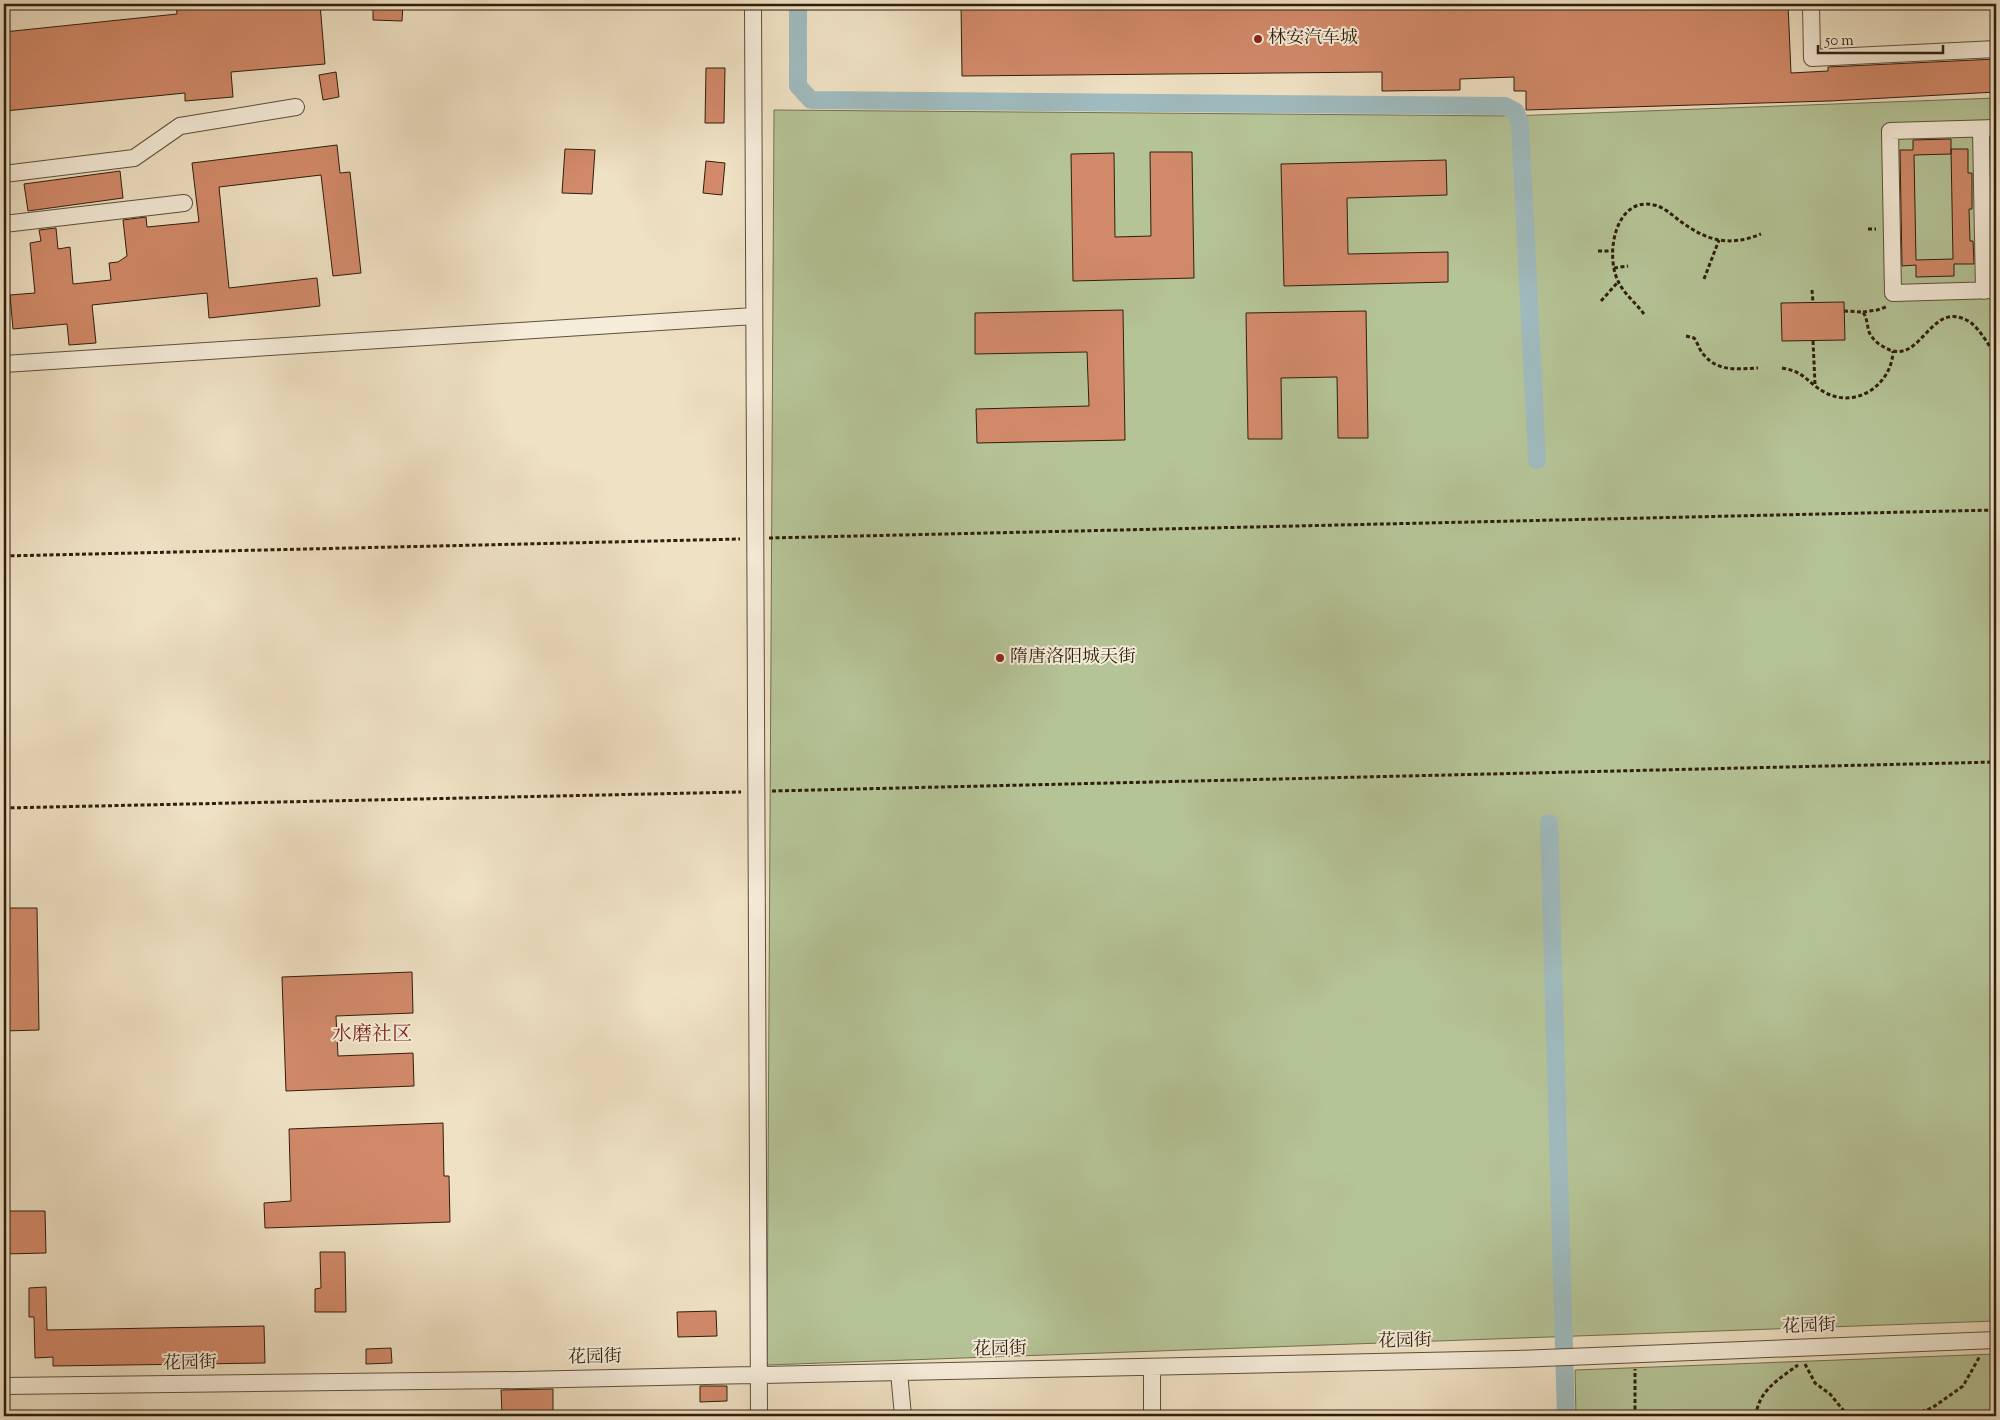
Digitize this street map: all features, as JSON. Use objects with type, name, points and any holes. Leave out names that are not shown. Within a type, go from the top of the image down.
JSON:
[{"type":"street","points":[[753,4],[759,1416]]},
{"type":"street","points":[[1811,4],[1812,58],[1996,49]]},
{"type":"street","points":[[4,174],[134,158],[180,126],[296,107]]},
{"type":"street","points":[[1989,129],[1990,290],[1893,293],[1890,131],[1989,129]]},
{"type":"street","points":[[4,224],[184,203]]},
{"type":"street","points":[[4,364],[754,316]]},
{"type":"street","name":"花园街","points":[[4,1386],[759,1375],[1528,1359],[1996,1340]]},
{"type":"street","points":[[1152,1367],[1152,1416]]},
{"type":"street","points":[[899,1372],[902,1416]]},
{"type":"path","points":[[1644,314],[1618,282],[1612,251],[1617,227],[1625,214],[1635,206],[1644,204],[1654,205],[1665,210],[1694,232],[1719,240],[1739,241],[1761,234]]},
{"type":"path","points":[[1704,279],[1719,240]]},
{"type":"path","points":[[1598,251],[1612,251]]},
{"type":"path","points":[[1614,268],[1628,266]]},
{"type":"path","points":[[1600,301],[1618,282]]},
{"type":"path","points":[[1812,290],[1812,303]]},
{"type":"path","points":[[1844,311],[1863,312],[1885,308],[1890,303],[1893,293]]},
{"type":"path","points":[[1863,312],[1872,337],[1882,347],[1893,351],[1903,351],[1914,346],[1933,325],[1942,319],[1953,318],[1970,323],[1996,355]]},
{"type":"path","points":[[1686,336],[1694,338],[1706,358],[1720,367],[1758,368]]},
{"type":"path","points":[[1813,341],[1815,384]]},
{"type":"path","points":[[1782,368],[1803,374],[1826,393],[1854,397],[1866,394],[1878,385],[1889,372],[1893,362],[1893,351]]},
{"type":"path","points":[[4,556],[1996,510]]},
{"type":"path","points":[[4,808],[1996,762]]},
{"type":"path","points":[[1909,1416],[1932,1408],[1963,1386],[1981,1354],[1980,1340]]},
{"type":"path","points":[[1756,1416],[1756,1408],[1763,1395],[1774,1383],[1803,1361],[1815,1383],[1830,1394],[1848,1416]]},
{"type":"path","points":[[1635,1368],[1635,1416]]},
{"type":"green space","points":[[1996,98],[1996,1321],[767,1365],[774,110],[1511,116]]},
{"type":"green space","points":[[1996,1354],[1996,1416],[1576,1416],[1575,1370]]},
{"type":"building","points":[[176,4],[320,4],[325,64],[231,72],[233,97],[185,101],[185,93],[5,111],[4,32],[177,14]]},
{"type":"building","points":[[373,4],[403,4],[402,21],[373,20]]},
{"type":"building","name":"林安汽车城","points":[[961,4],[1788,4],[1791,73],[1828,71],[1828,67],[1996,59],[1996,92],[1830,101],[1526,110],[1526,91],[1514,91],[1514,77],[1460,79],[1460,90],[1382,91],[1382,72],[962,76]]},
{"type":"building","points":[[706,68],[725,68],[724,123],[705,123]]},
{"type":"building","points":[[336,72],[339,97],[323,100],[319,75]]},
{"type":"building","points":[[1951,139],[1951,149],[1968,149],[1968,173],[1972,173],[1972,209],[1969,209],[1970,241],[1973,241],[1974,264],[1954,264],[1954,276],[1916,277],[1916,265],[1902,266],[1900,150],[1913,150],[1913,140]],"holes":[[[1951,149],[1953,259],[1916,260],[1914,155],[1951,154]]]},
{"type":"building","points":[[337,145],[340,173],[350,172],[361,273],[333,276],[321,175],[219,187],[229,288],[317,278],[320,306],[209,318],[207,293],[92,305],[96,343],[69,345],[67,324],[13,329],[10,295],[35,293],[30,243],[41,241],[39,230],[56,228],[58,249],[70,247],[73,284],[111,280],[109,263],[118,262],[127,256],[123,220],[146,217],[147,227],[199,222],[192,163]]},
{"type":"building","points":[[565,149],[595,150],[592,194],[562,193]]},
{"type":"building","points":[[1150,152],[1192,152],[1194,278],[1073,281],[1071,154],[1114,153],[1115,237],[1151,236]]},
{"type":"building","points":[[1446,160],[1447,195],[1347,198],[1348,254],[1448,252],[1448,282],[1284,286],[1281,164]]},
{"type":"building","points":[[706,161],[725,163],[722,195],[703,193]]},
{"type":"building","points":[[120,171],[123,198],[28,211],[24,184]]},
{"type":"building","points":[[1992,172],[1996,172],[1996,209],[1992,209]]},
{"type":"building","points":[[1844,302],[1845,340],[1782,341],[1781,303]]},
{"type":"building","points":[[1123,310],[1125,440],[977,443],[976,409],[1089,406],[1087,352],[975,354],[975,313]]},
{"type":"building","points":[[1366,311],[1368,438],[1338,438],[1337,377],[1281,378],[1282,439],[1248,439],[1246,313]]},
{"type":"building","points":[[4,908],[37,908],[39,1030],[4,1031]]},
{"type":"building","points":[[412,972],[413,1013],[336,1016],[338,1056],[413,1053],[414,1086],[286,1091],[282,977]]},
{"type":"building","points":[[443,1123],[444,1176],[449,1176],[450,1222],[265,1228],[264,1203],[291,1201],[289,1129]]},
{"type":"building","points":[[4,1211],[45,1211],[46,1253],[4,1254]]},
{"type":"building","points":[[320,1252],[345,1252],[346,1312],[315,1312],[315,1289],[321,1288]]},
{"type":"building","points":[[46,1287],[47,1330],[264,1326],[265,1363],[53,1366],[53,1357],[35,1358],[34,1317],[29,1317],[29,1288]]},
{"type":"building","points":[[716,1311],[717,1336],[678,1337],[677,1312]]},
{"type":"building","points":[[391,1348],[392,1363],[366,1364],[366,1349]]},
{"type":"building","points":[[700,1386],[727,1386],[727,1401],[700,1402]]},
{"type":"building","points":[[553,1389],[553,1412],[502,1414],[501,1390]]},
{"type":"waterway","points":[[798,4],[798,86],[811,100],[1505,106],[1516,112],[1520,124],[1537,460]]},
{"type":"waterway","points":[[1549,823],[1566,1416]]},
{"type":"place","name":"林安汽车城","points":[[1258,39]]},
{"type":"place","name":"隋唐洛阳城天街","points":[[1000,658]]},
{"type":"district","name":"水磨社区","points":[[372,1035]]}]
